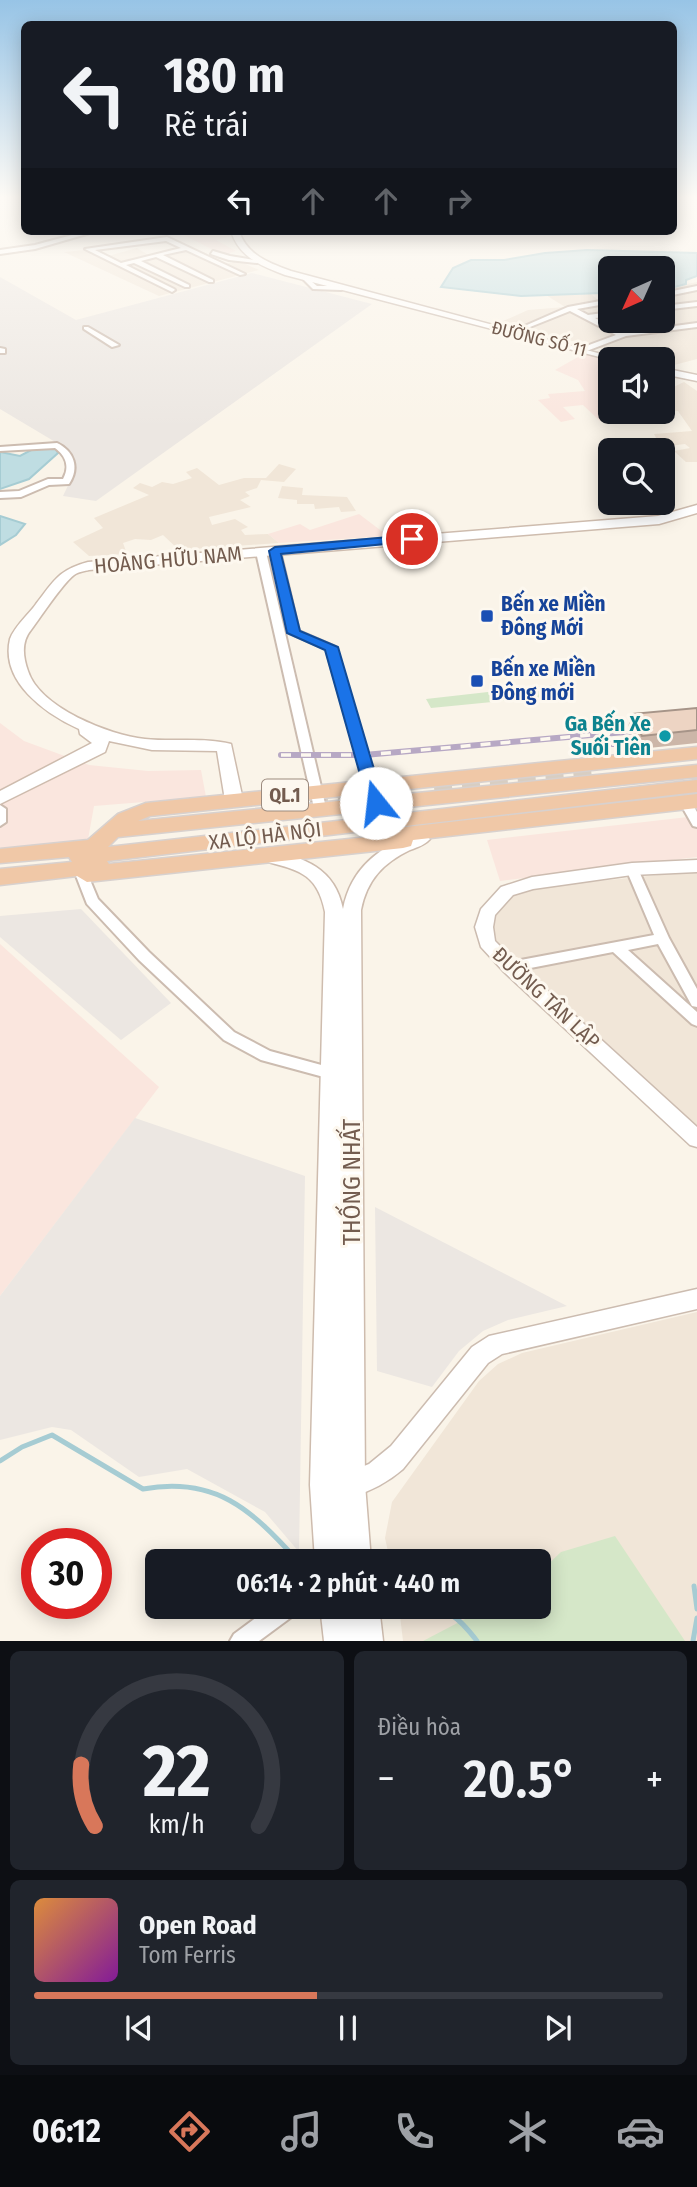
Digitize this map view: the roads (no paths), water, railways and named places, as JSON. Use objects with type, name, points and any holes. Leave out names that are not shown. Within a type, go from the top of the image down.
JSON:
[{"type":"highway","name":"XA LỘ HÀ NỘI","points":[[119,825],[697,753]]},
{"type":"highway","points":[[596,771],[697,760]]},
{"type":"highway","name":"XA LỘ HÀ NỘI","points":[[374,794],[697,771]]},
{"type":"highway","points":[[408,789],[434,787]]},
{"type":"highway","name":"XA LỘ HÀ NỘI","points":[[0,883],[86,861],[119,825],[146,810],[234,800],[318,800]]},
{"type":"highway","name":"QL.1","points":[[119,825],[282,803]]},
{"type":"highway","name":"XA LỘ HÀ NỘI","points":[[0,856],[86,861],[257,856],[345,843],[694,805]]},
{"type":"highway","name":"XA LỘ HÀ NỘI","points":[[0,877],[86,861],[694,805]]},
{"type":"highway","name":"XA LỘ HÀ NỘI","points":[[0,866],[421,839],[533,823]]},
{"type":"main road","name":"HOÀNG HỮU NAM","points":[[0,798],[99,748],[101,741],[95,735],[61,722],[29,700],[14,681],[6,662],[7,649],[18,625],[65,570],[88,563],[659,520],[697,509]]},
{"type":"main road","name":"HOÀNG HỮU NAM","points":[[234,800],[225,748],[214,745],[134,743],[112,737],[66,717],[35,697],[25,685],[13,662],[13,649],[26,625],[75,568],[295,548]]},
{"type":"main road","name":"THỐNG NHẤT","points":[[355,1549],[338,1484],[331,1073],[343,911],[359,881],[372,865],[389,852],[421,839]]},
{"type":"main road","name":"THỐNG NHẤT","points":[[257,856],[287,859],[313,871],[343,911],[338,1484],[330,1549]]},
{"type":"main road","points":[[336,1619],[339,1641]]},
{"type":"main road","points":[[365,1619],[368,1641]]},
{"type":"street","points":[[142,276],[172,290]]},
{"type":"street","points":[[165,276],[187,286]]},
{"type":"street","points":[[207,276],[211,281]]},
{"type":"street","name":"ĐƯỜNG SỐ 11","points":[[298,276],[598,354]]},
{"type":"street","points":[[676,292],[697,288]]},
{"type":"street","points":[[523,328],[570,308],[598,303]]},
{"type":"street","points":[[676,306],[697,304]]},
{"type":"street","points":[[570,308],[620,334]]},
{"type":"street","points":[[588,317],[598,316]]},
{"type":"street","points":[[584,350],[604,338],[620,334],[697,325]]},
{"type":"street","points":[[86,328],[115,345]]},
{"type":"street","points":[[675,373],[697,378]]},
{"type":"street","points":[[675,376],[697,388]]},
{"type":"street","points":[[0,449],[48,444],[61,448],[71,460],[68,480],[63,483],[43,484],[21,494],[0,495]]},
{"type":"street","points":[[268,552],[294,633],[331,647],[374,794]]},
{"type":"street","points":[[268,552],[318,800]]},
{"type":"street","points":[[0,809],[0,822]]},
{"type":"street","points":[[86,861],[92,901],[144,956],[229,1036],[266,1056],[331,1073]]},
{"type":"street","name":"ĐƯỜNG TÂN LẬP","points":[[697,866],[632,869],[532,883],[507,891],[487,914],[484,927],[487,943],[510,967],[697,1139]]},
{"type":"street","points":[[632,869],[662,938],[697,1002]]},
{"type":"street","points":[[510,967],[662,938]]},
{"type":"street","points":[[616,947],[697,1020]]},
{"type":"street","points":[[338,1484],[365,1480],[386,1469],[480,1355],[497,1344],[697,1299]]},
{"type":"street","points":[[241,1641],[272,1619]]},
{"type":"water","points":[[448,276],[598,276],[598,293],[521,296],[441,287]]},
{"type":"water","points":[[676,276],[697,276],[686,280],[686,284],[676,287]]},
{"type":"water","points":[[37,447],[55,448],[58,453],[29,479],[0,489],[0,452],[20,456]]},
{"type":"water","points":[[0,516],[25,524],[16,535],[0,545]]},
{"type":"waterway","points":[[0,1461],[22,1447],[52,1435],[143,1489],[191,1487],[230,1500],[264,1526],[287,1549]]},
{"type":"waterway","points":[[694,1586],[697,1609]]},
{"type":"waterway","points":[[693,1641],[697,1618]]},
{"type":"waterway","points":[[457,1619],[477,1641]]},
{"type":"tunnel","points":[[434,787],[595,771]]},
{"type":"tunnel","points":[[282,803],[408,789]]},
{"type":"railway","points":[[281,755],[364,755],[648,730]]},
{"type":"railway","points":[[592,744],[631,744],[697,737]]},
{"type":"place","name":"Bến xe Miền Đông Mới","points":[[487,616]]},
{"type":"place","name":"Bến xe Miền Đông mới","points":[[477,681]]},
{"type":"place","name":"Ga Bến Xe Suối Tiên","points":[[665,736]]}]
